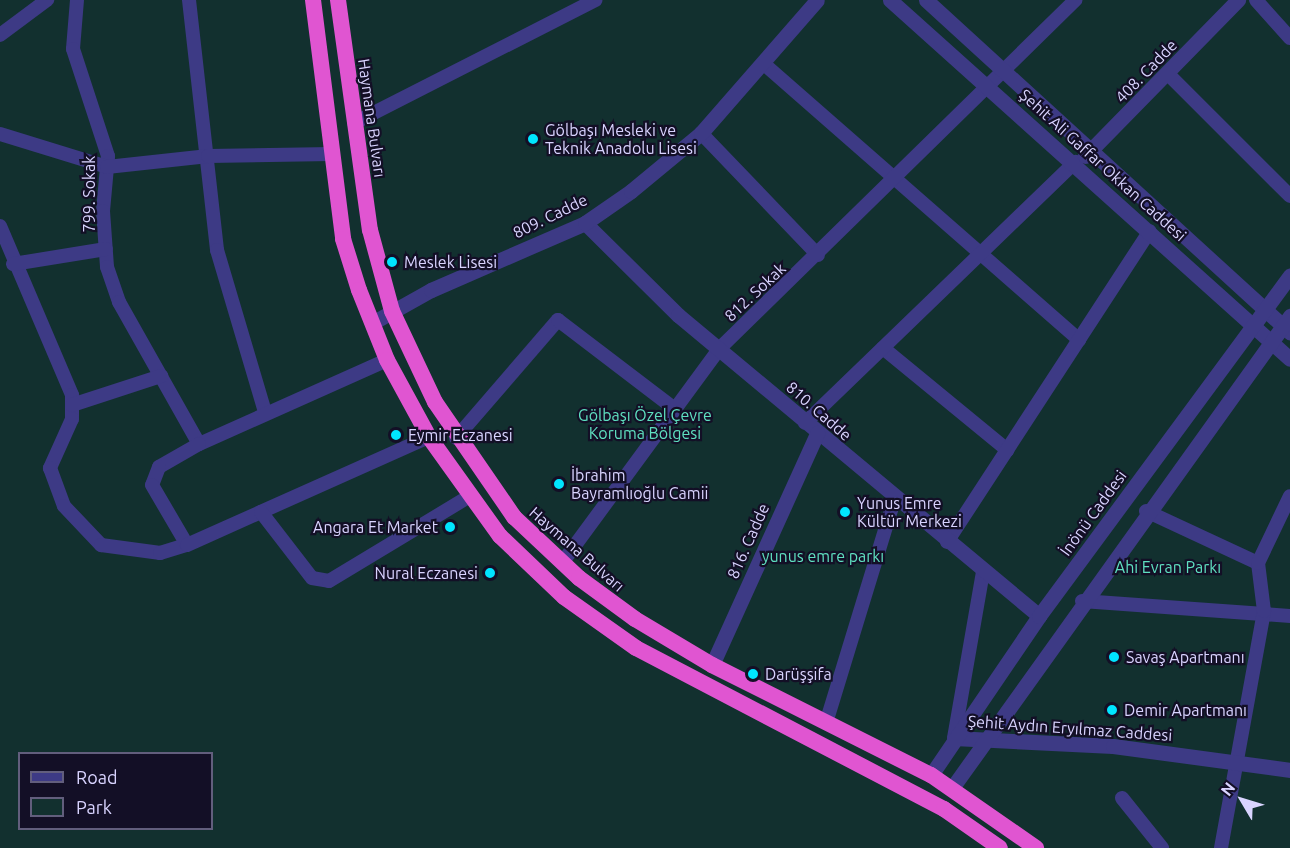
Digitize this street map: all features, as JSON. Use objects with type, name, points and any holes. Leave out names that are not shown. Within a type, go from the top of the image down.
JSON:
[{"type":"highway","points":[[313,0],[343,239],[387,360],[429,437],[468,497],[519,557],[604,627],[944,809],[1000,848]]},
{"type":"highway","name":"Haymana Bulvarı","points":[[338,0],[370,230],[392,311],[456,438],[514,517],[562,563],[616,606],[712,665],[931,775],[1036,848]]},
{"type":"street","points":[[0,35],[47,0]]},
{"type":"street","name":"799. Sokak","points":[[77,0],[73,49],[107,167],[106,249],[119,302],[199,444]]},
{"type":"street","points":[[189,0],[217,250],[266,412]]},
{"type":"street","points":[[354,123],[595,0]]},
{"type":"street","name":"809. Cadde","points":[[372,323],[392,311],[585,223],[701,133],[764,64],[817,0]]},
{"type":"street","name":"Şehit Ali Gaffar Okkan Caddesi","points":[[890,0],[1075,162],[1290,359]]},
{"type":"street","name":"Şehit Ali Gaffar Okkan Caddesi","points":[[926,0],[1266,309],[1288,324]]},
{"type":"street","name":"812. Sokak","points":[[562,563],[719,349],[898,179],[1076,0]]},
{"type":"street","name":"408. Cadde","points":[[1075,162],[1092,151],[1168,75],[1238,0]]},
{"type":"street","points":[[1256,0],[1290,38]]},
{"type":"street","points":[[764,64],[983,252],[1079,340]]},
{"type":"street","points":[[1168,75],[1290,196]]},
{"type":"street","points":[[701,133],[818,255]]},
{"type":"street","points":[[0,134],[107,167],[208,156],[332,154]]},
{"type":"street","points":[[811,428],[883,348],[1075,162]]},
{"type":"street","name":"810. Cadde","points":[[585,223],[638,279],[894,500],[1039,616]]},
{"type":"street","points":[[0,226],[13,264],[72,405],[72,419],[50,468],[64,506],[101,545],[160,553],[187,545],[429,437]]},
{"type":"street","points":[[947,542],[1150,231]]},
{"type":"street","points":[[13,264],[106,249]]},
{"type":"street","name":"İnönü Caddesi","points":[[931,775],[1039,616],[1290,275]]},
{"type":"street","points":[[456,438],[558,320],[675,409]]},
{"type":"street","points":[[952,788],[1146,511],[1271,342],[1288,324]]},
{"type":"street","points":[[883,348],[1007,450]]},
{"type":"street","points":[[187,545],[152,485],[159,467],[199,444],[266,412],[387,360]]},
{"type":"street","points":[[72,405],[161,376]]},
{"type":"street","name":"816. Cadde","points":[[712,665],[811,428]]},
{"type":"street","points":[[1221,848],[1241,762],[1264,611],[1258,563],[1290,496]]},
{"type":"street","points":[[261,512],[312,578],[329,581],[468,497]]},
{"type":"street","points":[[826,723],[894,500]]},
{"type":"street","points":[[1146,511],[1258,563]]},
{"type":"street","points":[[954,738],[983,571]]},
{"type":"street","points":[[1082,601],[1264,611],[1290,616]]},
{"type":"street","name":"Şehit Aydın Eryılmaz Caddesi","points":[[954,738],[1113,746],[1290,770]]},
{"type":"street","points":[[1122,798],[1162,848]]},
{"type":"green space","name":"Gölbaşı Özel Çevre Koruma Bölgesi","points":[[0,0],[1290,0],[1290,848],[0,848]]},
{"type":"place","name":"Gölbaşı Mesleki ve Teknik Anadolu Lisesi","points":[[533,139]]},
{"type":"place","name":"Meslek Lisesi","points":[[392,262]]},
{"type":"place","name":"Eymir Eczanesi","points":[[396,435]]},
{"type":"place","name":"İbrahim Bayramlıoğlu Camii","points":[[559,484]]},
{"type":"place","name":"Yunus Emre Kültür Merkezi","points":[[845,512]]},
{"type":"place","name":"Angara Et Market","points":[[450,527]]},
{"type":"place","name":"Nural Eczanesi","points":[[490,573]]},
{"type":"place","name":"Savaş Apartmanı","points":[[1114,657]]},
{"type":"place","name":"Darüşşifa","points":[[753,674]]},
{"type":"place","name":"Demir Apartmanı","points":[[1112,710]]},
{"type":"park label","name":"yunus emre parkı","points":[[823,556]]},
{"type":"park label","name":"Ahi Evran Parkı","points":[[1168,567]]}]
